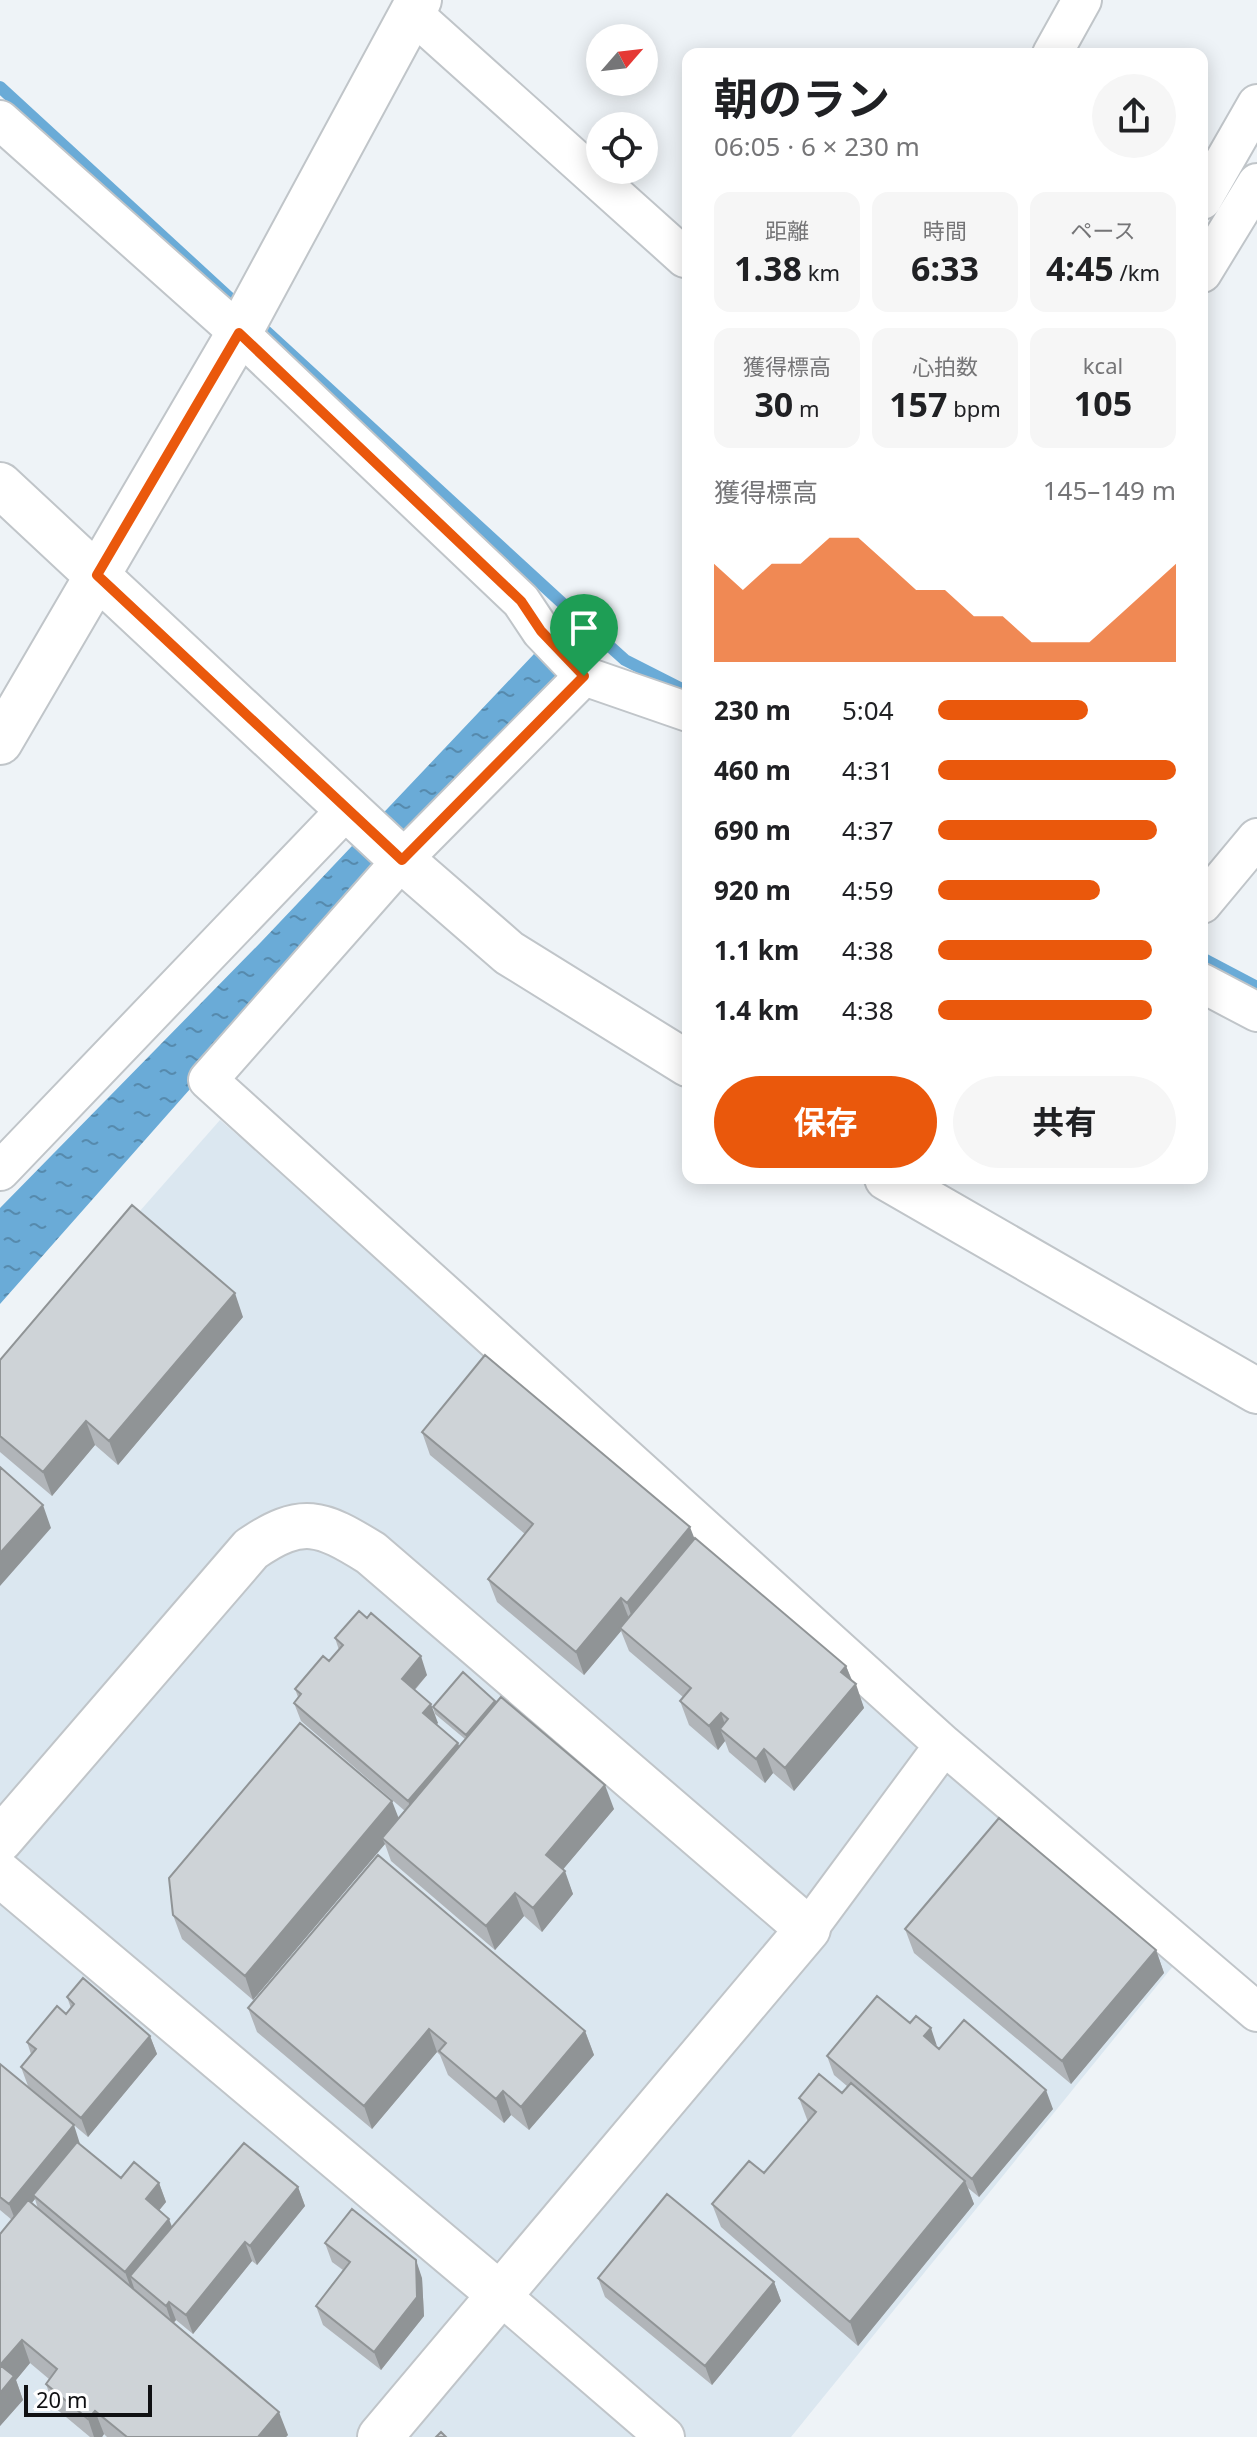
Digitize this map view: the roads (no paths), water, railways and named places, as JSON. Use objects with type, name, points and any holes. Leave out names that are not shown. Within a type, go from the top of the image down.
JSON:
[{"type":"street","points":[[1055,48],[1082,0]]},
{"type":"street","points":[[0,742],[239,333],[416,6],[682,255]]},
{"type":"street","points":[[1208,190],[1257,104]]},
{"type":"street","points":[[0,120],[239,333],[521,601],[541,631],[584,676],[682,710]]},
{"type":"street","points":[[1208,263],[1257,183]]},
{"type":"street","points":[[0,485],[353,811],[402,860],[509,953],[682,1060]]},
{"type":"street","points":[[584,676],[402,860],[208,1080],[944,1745],[1257,2012]]},
{"type":"street","points":[[0,1171],[353,811]]},
{"type":"street","points":[[1208,897],[1257,838]]},
{"type":"street","points":[[1208,986],[1257,1012]]},
{"type":"street","points":[[897,1184],[1257,1391]]},
{"type":"street","points":[[0,1840],[251,1549],[279,1530],[306,1524],[332,1528],[371,1553],[808,1929]]},
{"type":"street","points":[[380,2437],[498,2293],[808,1929],[944,1745]]},
{"type":"street","points":[[0,1874],[665,2437]]},
{"type":"water","points":[[534,654],[569,680],[381,873],[0,1304],[0,1208],[261,942]]},
{"type":"waterway","points":[[0,87],[625,660],[682,689]]},
{"type":"waterway","points":[[1208,961],[1257,987]]}]
